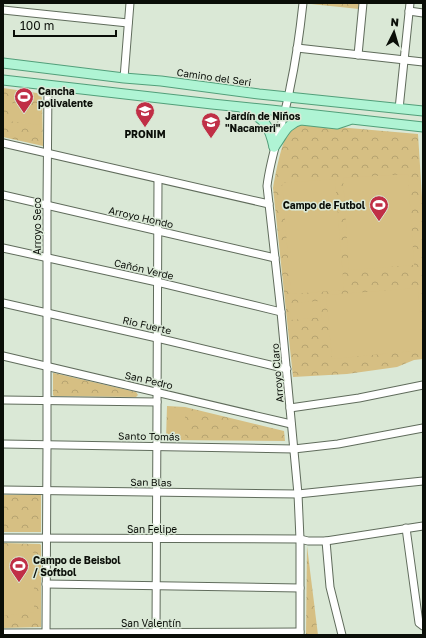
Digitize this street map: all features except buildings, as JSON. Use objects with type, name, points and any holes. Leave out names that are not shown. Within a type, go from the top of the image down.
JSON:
[{"type":"main road","name":"Camino del Seri","points":[[3,63],[124,78],[161,81],[244,93],[423,111]]},
{"type":"main road","points":[[3,80],[423,126]]},
{"type":"main road","points":[[212,104],[255,114],[266,124],[270,131],[274,148]]},
{"type":"main road","points":[[274,148],[287,128],[297,121],[301,120],[337,124],[352,119]]},
{"type":"street","points":[[124,78],[130,3]]},
{"type":"street","name":"Arroyo Claro","points":[[300,634],[300,539],[298,494],[287,369],[267,186],[269,170],[288,97],[298,48],[303,3]]},
{"type":"street","points":[[358,55],[364,3]]},
{"type":"street","points":[[399,109],[410,3]]},
{"type":"street","points":[[3,10],[128,23]]},
{"type":"street","points":[[409,12],[423,13]]},
{"type":"street","points":[[298,48],[423,62]]},
{"type":"street","name":"Arroyo Seco","points":[[46,634],[48,86]]},
{"type":"street","points":[[3,143],[269,204]]},
{"type":"street","points":[[156,634],[158,179]]},
{"type":"street","name":"Arroyo Hondo","points":[[3,195],[275,258]]},
{"type":"street","name":"Cañón Verde","points":[[3,248],[157,282],[281,312]]},
{"type":"street","name":"Rio Fuerte","points":[[3,303],[287,369]]},
{"type":"street","name":"San Pedro","points":[[3,356],[291,424]]},
{"type":"street","points":[[290,408],[359,398],[423,385]]},
{"type":"street","points":[[3,400],[157,402]]},
{"type":"street","name":"Santo Tomás","points":[[3,444],[294,449],[338,444],[423,428]]},
{"type":"street","name":"San Blas","points":[[3,490],[298,494],[423,481]]},
{"type":"street","name":"San Felipe","points":[[3,538],[300,539],[308,541],[326,541],[423,526]]},
{"type":"street","points":[[406,528],[419,623],[423,626]]},
{"type":"street","points":[[326,541],[330,587],[342,635]]},
{"type":"street","points":[[46,584],[300,588]]},
{"type":"street","name":"San Valentín","points":[[3,633],[300,634]]},
{"type":"green space","points":[[359,3],[359,9],[311,4]]},
{"type":"green space","points":[[3,88],[37,93],[41,95],[43,146],[3,137]]},
{"type":"green space","name":"Cancha polivalente","points":[[10,103],[41,106],[39,125],[8,121]]},
{"type":"green space","points":[[303,124],[418,134],[423,213],[423,359],[414,360],[397,367],[347,374],[293,377],[273,188],[279,157],[284,141],[291,130]]},
{"type":"green space","name":"Campo de Futbol","points":[[408,174],[414,265],[349,270],[343,178]]},
{"type":"green space","points":[[335,179],[344,290],[291,294],[282,183]]},
{"type":"green space","points":[[418,288],[423,350],[332,359],[326,295]]},
{"type":"green space","points":[[320,301],[322,317],[291,320],[290,303]]},
{"type":"green space","points":[[53,373],[136,392],[138,395],[136,397],[54,396]]},
{"type":"green space","points":[[167,406],[185,407],[284,431],[285,441],[166,440]]},
{"type":"green space","points":[[168,408],[185,408],[185,439],[168,439]]},
{"type":"green space","points":[[3,495],[41,495],[41,532],[3,532]]},
{"type":"green space","name":"Campo de Beisbol / Softbol","points":[[3,543],[41,545],[41,627],[3,628]]},
{"type":"green space","points":[[307,546],[318,635],[306,635]]},
{"type":"green space","name":"Campo de Beisbol / Softbol","points":[[3,551],[31,551],[34,553],[34,612],[3,616]]},
{"type":"place","name":"Cancha polivalente","points":[[24,114]]},
{"type":"place","name":"PRONIM","points":[[145,128]]},
{"type":"place","name":"Jardín de Niños \"Nacameri\"","points":[[211,139]]},
{"type":"place","name":"Campo de Futbol","points":[[379,222]]},
{"type":"place","name":"Campo de Beisbol / Softbol","points":[[19,583]]}]
